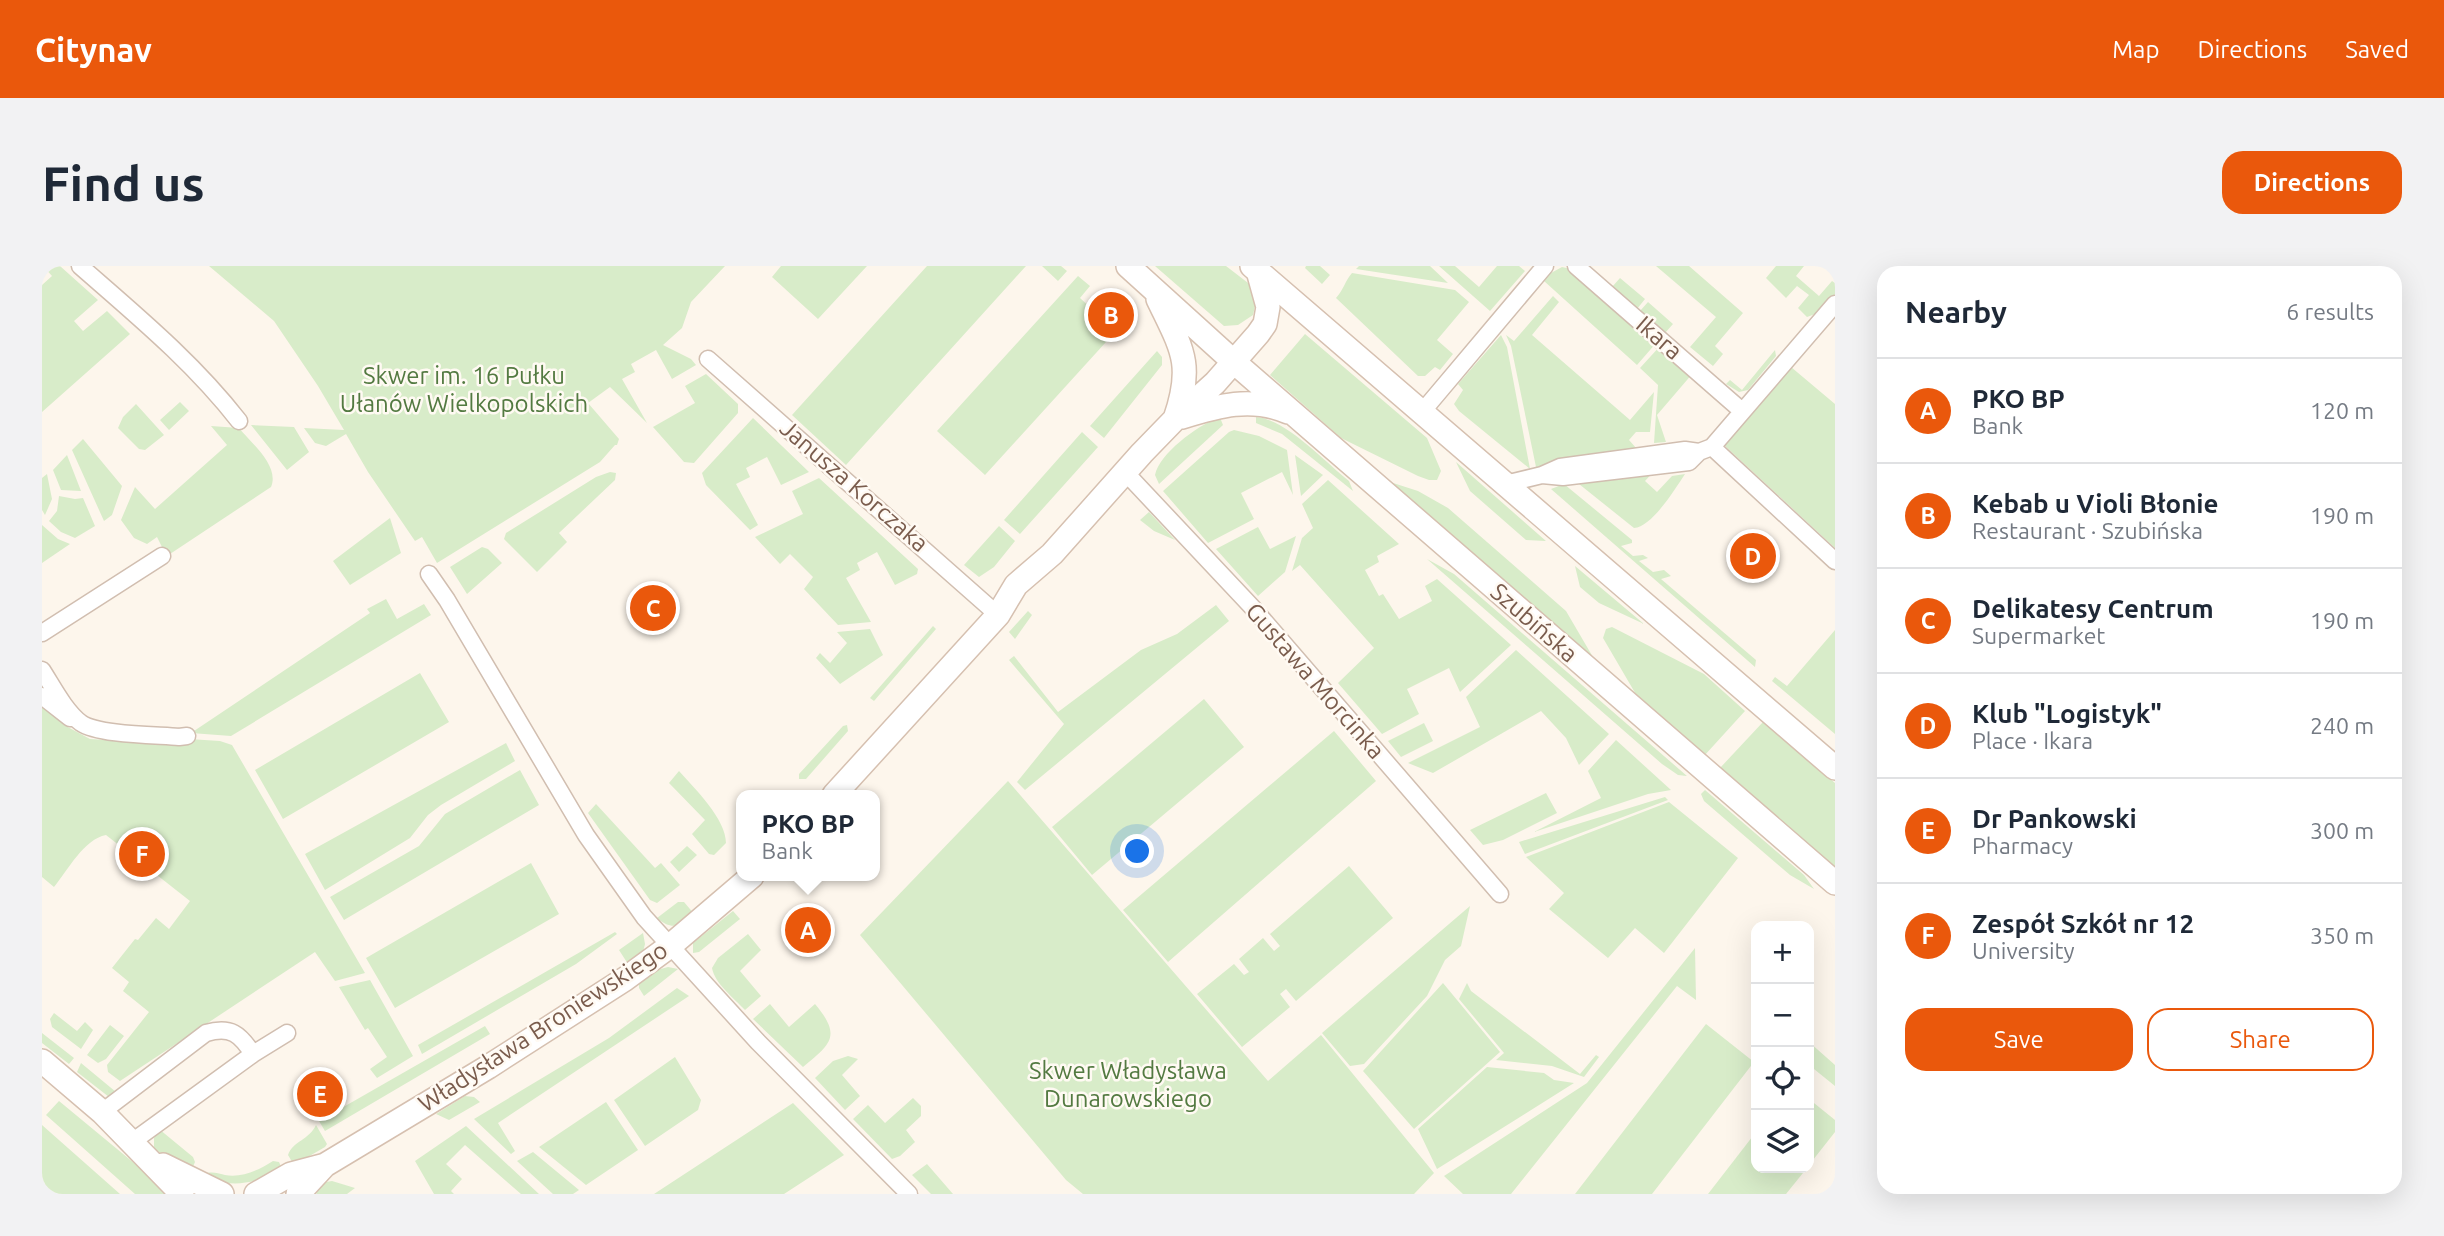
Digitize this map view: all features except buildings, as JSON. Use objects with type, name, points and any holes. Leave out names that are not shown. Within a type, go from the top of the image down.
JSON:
[{"type":"street","points":[[80,266],[179,353],[239,421]]},
{"type":"street","name":"Szubińska","points":[[1128,266],[1297,417],[1835,883]]},
{"type":"street","points":[[1422,412],[1545,266]]},
{"type":"street","name":"Ikara","points":[[1576,266],[1742,411]]},
{"type":"street","points":[[1255,269],[1835,768]]},
{"type":"street","points":[[839,790],[998,615],[1027,598],[1052,555],[1175,419],[1215,383],[1265,324],[1268,316],[1267,299],[1255,269]]},
{"type":"street","points":[[1153,287],[1183,350],[1185,361],[1185,385],[1175,419]]},
{"type":"street","points":[[1706,449],[1742,411],[1790,345],[1835,304]]},
{"type":"street","name":"Janusza Korczaka","points":[[708,359],[998,615]]},
{"type":"street","points":[[1175,419],[1235,403],[1276,407],[1297,417]]},
{"type":"street","points":[[1504,484],[1542,475],[1560,467],[1706,449],[1835,561]]},
{"type":"street","name":"Gustawa Morcinka","points":[[1125,472],[1252,607],[1500,894]]},
{"type":"street","points":[[42,634],[162,556]]},
{"type":"street","points":[[429,574],[586,835],[644,917],[758,1042],[909,1194]]},
{"type":"street","points":[[42,670],[82,724]]},
{"type":"street","points":[[42,696],[64,715],[102,731],[187,736]]},
{"type":"street","name":"Władysława Broniewskiego","points":[[256,1194],[291,1174],[325,1165],[523,1045],[625,979],[670,946],[746,881]]},
{"type":"street","points":[[102,1112],[206,1033],[231,1032],[242,1037],[253,1054]]},
{"type":"street","points":[[140,1149],[253,1054],[287,1033]]},
{"type":"street","points":[[42,1060],[102,1112],[183,1194]]},
{"type":"street","points":[[140,1149],[222,1194]]},
{"type":"street","name":"Władysława Broniewskiego","points":[[299,1194],[325,1165]]},
{"type":"green space","points":[[43,266],[60,266],[98,300],[74,321],[83,331],[107,311],[130,334],[42,412],[42,285],[52,276]]},
{"type":"green space","name":"Skwer im. 16 Pułku Ułanów Wielkopolskich","points":[[209,266],[725,266],[691,302],[682,328],[663,345],[691,359],[696,365],[672,379],[656,350],[631,364],[635,372],[622,379],[647,423],[610,387],[588,403],[619,439],[617,445],[600,462],[437,563],[422,537],[415,541],[368,472],[346,434],[326,446],[315,443],[304,428],[344,430],[318,386],[274,321]]},
{"type":"green space","points":[[781,266],[867,266],[818,319],[772,277]]},
{"type":"green space","points":[[927,266],[1026,266],[846,465],[792,415]]},
{"type":"green space","points":[[1042,266],[1061,266],[1067,271],[1058,281]]},
{"type":"green space","points":[[1155,266],[1226,266],[1252,286],[1257,298],[1253,315],[1238,325],[1224,326]]},
{"type":"green space","points":[[1306,266],[1320,266],[1330,275],[1322,284]]},
{"type":"green space","points":[[1359,266],[1430,266],[1448,283],[1356,269]]},
{"type":"green space","points":[[1439,266],[1455,266],[1479,287],[1497,266],[1519,266],[1525,271],[1490,311]]},
{"type":"green space","points":[[1656,266],[1689,266],[1743,313],[1715,346],[1723,354],[1713,366],[1690,347],[1716,317]]},
{"type":"green space","points":[[1776,266],[1804,266],[1796,276],[1819,296],[1832,281],[1835,283],[1835,294],[1818,313],[1807,317],[1798,308],[1809,295],[1797,286],[1786,298],[1766,278]]},
{"type":"green space","points":[[1562,267],[1571,269],[1657,342],[1637,365],[1544,281]]},
{"type":"green space","points":[[1352,273],[1455,290],[1469,302],[1437,340],[1453,354],[1440,370],[1435,367],[1425,376],[1418,376],[1336,298]]},
{"type":"green space","points":[[1078,276],[1090,286],[1080,298],[1116,331],[985,475],[937,431]]},
{"type":"green space","points":[[1620,278],[1645,299],[1637,309],[1612,287]]},
{"type":"green space","points":[[1553,296],[1559,302],[1532,335],[1630,420],[1654,392],[1650,432],[1636,432],[1629,440],[1637,449],[1536,467],[1511,346],[1506,335],[1514,341]]},
{"type":"green space","points":[[1648,302],[1673,324],[1665,333],[1640,311]]},
{"type":"green space","points":[[1305,334],[1427,438],[1441,471],[1437,480],[1418,476],[1341,438],[1270,375]]},
{"type":"green space","points":[[1501,335],[1507,347],[1530,469],[1454,404],[1463,390],[1458,384]]},
{"type":"green space","points":[[1661,345],[1693,373],[1657,415],[1666,442],[1654,443],[1658,385],[1640,368]]},
{"type":"green space","points":[[1775,350],[1776,356],[1748,390],[1739,392],[1726,384],[1730,380],[1742,390]]},
{"type":"green space","points":[[1157,351],[1162,357],[1162,365],[1104,438],[1090,426]]},
{"type":"green space","points":[[1791,367],[1835,404],[1835,548],[1724,445]]},
{"type":"green space","points":[[706,374],[738,404],[738,413],[694,463],[684,462],[653,427],[695,403],[685,386]]},
{"type":"green space","points":[[180,402],[189,411],[169,430],[160,420]]},
{"type":"green space","points":[[136,404],[164,435],[145,450],[139,449],[118,428],[123,417]]},
{"type":"green space","points":[[1256,417],[1280,425],[1292,433],[1349,481],[1353,491],[1282,434],[1256,423]]},
{"type":"green space","points":[[753,418],[809,472],[781,485],[767,457],[746,468],[750,477],[736,484],[758,525],[750,530],[706,485],[702,473]]},
{"type":"green space","points":[[1217,418],[1223,425],[1159,484],[1155,475],[1171,450],[1189,434]]},
{"type":"green space","points":[[251,425],[294,427],[309,452],[287,470]]},
{"type":"green space","points":[[211,426],[239,428],[268,463],[273,479],[271,487],[170,554],[165,553],[157,537],[147,544],[134,538],[121,520],[135,487],[155,509],[227,445]]},
{"type":"green space","points":[[1234,430],[1259,436],[1287,450],[1293,495],[1282,472],[1241,493],[1254,519],[1208,543],[1163,491]]},
{"type":"green space","points":[[1082,432],[1098,447],[1020,534],[1004,520]]},
{"type":"green space","points":[[83,439],[122,486],[112,515],[104,521],[72,450]]},
{"type":"green space","points":[[67,455],[81,491],[61,490],[53,470]]},
{"type":"green space","points":[[1295,455],[1323,475],[1301,496]]},
{"type":"green space","points":[[1456,462],[1546,541],[1526,540],[1470,491]]},
{"type":"green space","points":[[1656,469],[1645,481],[1657,492],[1672,476],[1685,474],[1655,514],[1641,526],[1634,528],[1574,480]]},
{"type":"green space","points":[[610,472],[616,473],[615,480],[559,533],[567,542],[537,572],[504,539],[506,533],[596,477]]},
{"type":"green space","points":[[47,474],[52,499],[45,515],[42,510],[42,478]]},
{"type":"green space","points":[[819,478],[918,569],[917,574],[895,585],[877,552],[857,563],[860,570],[846,578],[871,622],[838,625],[804,589],[813,577],[790,554],[780,564],[755,537],[803,514],[792,491]]},
{"type":"green space","points":[[1328,480],[1399,544],[1377,556],[1379,562],[1365,570],[1379,596],[1383,594],[1399,619],[1432,601],[1425,586],[1437,579],[1511,645],[1460,692],[1449,668],[1407,689],[1419,714],[1382,734],[1338,683],[1374,648],[1300,565],[1292,571],[1302,538],[1313,528],[1302,504]]},
{"type":"green space","points":[[1390,482],[1418,491],[1448,508],[1566,611],[1597,664]]},
{"type":"green space","points":[[1564,484],[1632,540],[1632,543],[1621,546],[1633,556],[1643,555],[1648,558],[1639,561],[1653,572],[1664,570],[1671,576],[1661,579],[1756,660],[1755,667],[1551,489]]},
{"type":"green space","points":[[59,496],[83,498],[95,526],[75,538],[61,532],[49,521],[57,511]]},
{"type":"green space","points":[[1149,512],[1175,540],[1154,531],[1140,520]]},
{"type":"green space","points":[[390,518],[401,553],[350,585],[333,561]]},
{"type":"green space","points":[[42,525],[58,539],[70,544],[42,563]]},
{"type":"green space","points":[[999,526],[1015,541],[994,567],[979,577],[964,565]]},
{"type":"green space","points":[[1258,527],[1270,549],[1296,536],[1285,572],[1258,596],[1216,549]]},
{"type":"green space","points":[[482,547],[488,549],[502,563],[467,594],[450,567]]},
{"type":"green space","points":[[1427,559],[1454,574],[1687,776],[1678,775],[1662,764]]},
{"type":"green space","points":[[1575,566],[1644,624],[1599,603],[1580,587]]},
{"type":"green space","points":[[386,599],[397,619],[424,604],[431,615],[231,736],[191,733],[370,613],[367,609]]},
{"type":"green space","points":[[1216,605],[1229,621],[1025,790],[1017,782],[1064,724],[1009,660],[1014,656],[1058,712],[1141,650],[1177,634]]},
{"type":"green space","points":[[1028,611],[1032,615],[1015,639],[1009,632]]},
{"type":"green space","points":[[933,626],[936,629],[874,701],[870,698]]},
{"type":"green space","points":[[1612,627],[1704,674],[1745,711],[1704,756],[1641,703],[1603,638],[1606,629]]},
{"type":"green space","points":[[870,629],[883,655],[840,684],[816,658],[820,653],[830,663],[847,643],[837,632]]},
{"type":"green space","points":[[1835,630],[1835,734],[1772,681],[1775,677],[1787,686]]},
{"type":"green space","points":[[1516,650],[1609,734],[1579,765],[1566,738],[1541,711],[1433,773],[1408,763],[1480,727],[1466,697]]},
{"type":"green space","points":[[420,673],[449,722],[283,819],[255,770]]},
{"type":"green space","points":[[1204,699],[1244,747],[1092,875],[1052,827]]},
{"type":"green space","points":[[42,705],[64,725],[90,739],[188,745],[189,739],[220,741],[232,745],[365,973],[335,981],[315,952],[120,1081],[108,1072],[107,1065],[149,1012],[123,991],[129,982],[112,968],[156,918],[169,929],[190,901],[106,835],[91,842],[84,849],[54,887],[42,877]]},
{"type":"green space","points":[[1763,722],[1835,783],[1835,868],[1720,768]]},
{"type":"green space","points":[[1424,723],[1433,741],[1401,757],[1388,741]]},
{"type":"green space","points":[[847,725],[848,731],[806,779],[799,779],[799,774],[843,726]]},
{"type":"green space","points":[[1334,731],[1376,781],[1168,962],[1123,910]]},
{"type":"green space","points":[[1616,740],[1671,790],[1648,794],[1534,832],[1601,798],[1588,771]]},
{"type":"green space","points":[[506,743],[515,761],[441,805],[428,815],[410,838],[325,890],[305,854]]},
{"type":"green space","points":[[520,770],[539,805],[344,920],[330,897],[419,846],[445,814]]},
{"type":"green space","points":[[679,771],[721,824],[726,843],[714,855],[709,854],[692,834],[705,820],[669,783]]},
{"type":"green space","name":"Skwer Władysława Dunarowskiego","points":[[1008,781],[1268,1081],[1321,1035],[1434,1173],[1414,1194],[1083,1194],[1066,1180],[860,935]]},
{"type":"green space","points":[[1705,790],[1804,875],[1814,889],[1790,875],[1704,801],[1701,794]]},
{"type":"green space","points":[[1546,793],[1557,813],[1503,840],[1483,845],[1470,830]]},
{"type":"green space","points":[[1665,797],[1668,800],[1525,854],[1519,842]]},
{"type":"green space","points":[[1669,802],[1738,858],[1664,953],[1635,928],[1608,958],[1549,909],[1564,893],[1526,857]]},
{"type":"green space","points":[[596,804],[655,868],[661,863],[680,885],[657,903],[650,900],[588,813]]},
{"type":"green space","points":[[687,846],[697,855],[679,872],[670,862]]},
{"type":"green space","points":[[531,863],[559,914],[395,1008],[366,958]]},
{"type":"green space","points":[[1349,866],[1393,918],[1296,1001],[1286,989],[1280,994],[1290,1007],[1242,1047],[1197,994],[1234,964],[1244,975],[1249,972],[1239,959],[1263,938],[1274,951],[1280,946],[1270,934]]},
{"type":"green space","points":[[678,902],[684,902],[695,915],[676,926],[667,925],[657,918]]},
{"type":"green space","points":[[1470,906],[1461,946],[1445,960],[1427,996],[1364,1064],[1350,1066],[1322,1033]]},
{"type":"green space","points":[[733,911],[740,919],[699,952],[693,953],[693,943]]},
{"type":"green space","points":[[615,932],[617,934],[576,964],[422,1054],[418,1045]]},
{"type":"green space","points":[[643,933],[643,952],[628,964],[619,950]]},
{"type":"green space","points":[[748,934],[761,950],[740,971],[761,996],[745,1010],[721,985],[712,968],[718,958]]},
{"type":"green space","points":[[1695,948],[1696,1000],[1677,986],[1511,1194],[1463,1194],[1444,1176],[1587,1083]]},
{"type":"green space","points":[[668,967],[678,969],[644,996],[639,983],[657,970]]},
{"type":"green space","points":[[370,980],[413,1056],[377,1078],[370,1069],[387,1057],[368,1028],[365,1030],[339,987]]},
{"type":"green space","points":[[1443,983],[1500,1052],[1414,1129],[1363,1071]]},
{"type":"green space","points":[[1467,983],[1471,991],[1580,1074],[1596,1055],[1599,1057],[1584,1077],[1552,1066],[1496,1060],[1504,1053],[1459,999]]},
{"type":"green space","points":[[677,988],[689,996],[498,1123],[515,1151],[511,1154],[474,1119],[609,1038]]},
{"type":"green space","points":[[770,1004],[789,1027],[815,1004],[828,1024],[830,1039],[803,1067],[753,1019]]},
{"type":"green space","points":[[54,1013],[77,1031],[85,1022],[93,1030],[81,1049],[52,1027],[50,1019]]},
{"type":"green space","points":[[1706,1024],[1751,1060],[1751,1066],[1652,1194],[1575,1194]]},
{"type":"green space","points":[[110,1025],[124,1036],[106,1059],[98,1063],[87,1055]]},
{"type":"green space","points":[[485,1026],[490,1034],[325,1131],[319,1121]]},
{"type":"green space","points":[[42,1033],[74,1058],[69,1064],[42,1043]]},
{"type":"green space","points":[[1814,1046],[1835,1065],[1835,1086],[1814,1069]]},
{"type":"green space","points":[[848,1056],[858,1059],[842,1075],[860,1096],[845,1110],[815,1078],[833,1061]]},
{"type":"green space","points":[[675,1057],[701,1100],[698,1110],[645,1146],[614,1100]]},
{"type":"green space","points":[[81,1063],[116,1092],[109,1097],[77,1072]]},
{"type":"green space","points":[[1487,1067],[1544,1073],[1554,1080],[1574,1083],[1437,1169],[1418,1129]]},
{"type":"green space","points":[[465,1096],[474,1097],[480,1102],[449,1120],[436,1114]]},
{"type":"green space","points":[[913,1098],[921,1106],[921,1116],[906,1130],[915,1142],[900,1156],[892,1159],[853,1119],[868,1105],[885,1123]]},
{"type":"green space","points":[[59,1101],[170,1194],[135,1194],[46,1115]]},
{"type":"green space","points":[[606,1102],[638,1150],[586,1185],[539,1147]]},
{"type":"green space","points":[[793,1103],[844,1155],[784,1194],[654,1194]]},
{"type":"green space","points":[[1814,1103],[1835,1120],[1835,1132],[1814,1159]]},
{"type":"green space","points":[[42,1125],[120,1194],[42,1194]]},
{"type":"green space","points":[[316,1125],[327,1144],[294,1165],[288,1155],[290,1150]]},
{"type":"green space","points":[[466,1126],[539,1194],[521,1194],[465,1145],[446,1164],[462,1179],[451,1191],[454,1194],[434,1194],[415,1161]]},
{"type":"green space","points":[[159,1129],[193,1157],[195,1162],[191,1171],[154,1149],[154,1138]]},
{"type":"green space","points":[[1751,1138],[1751,1173],[1803,1173],[1786,1194],[1708,1194]]},
{"type":"green space","points":[[533,1152],[579,1190],[573,1194],[553,1194],[517,1161]]},
{"type":"green space","points":[[273,1161],[279,1162],[283,1171],[243,1183],[223,1182],[203,1174],[244,1174]]},
{"type":"green space","points":[[927,1164],[953,1194],[931,1194],[912,1175]]},
{"type":"green space","points":[[332,1181],[355,1188],[347,1194],[317,1194],[314,1191]]},
{"type":"place","name":"Kebab u Violi Błonie","points":[[1111,315]]},
{"type":"place","name":"Klub \"Logistyk\"","points":[[1753,556]]},
{"type":"place","name":"Delikatesy Centrum","points":[[653,608]]},
{"type":"place","name":"Zespół Szkół nr 12","points":[[142,854]]},
{"type":"place","name":"PKO BP","points":[[808,930]]},
{"type":"place","name":"Dr Pankowski","points":[[320,1094]]}]
